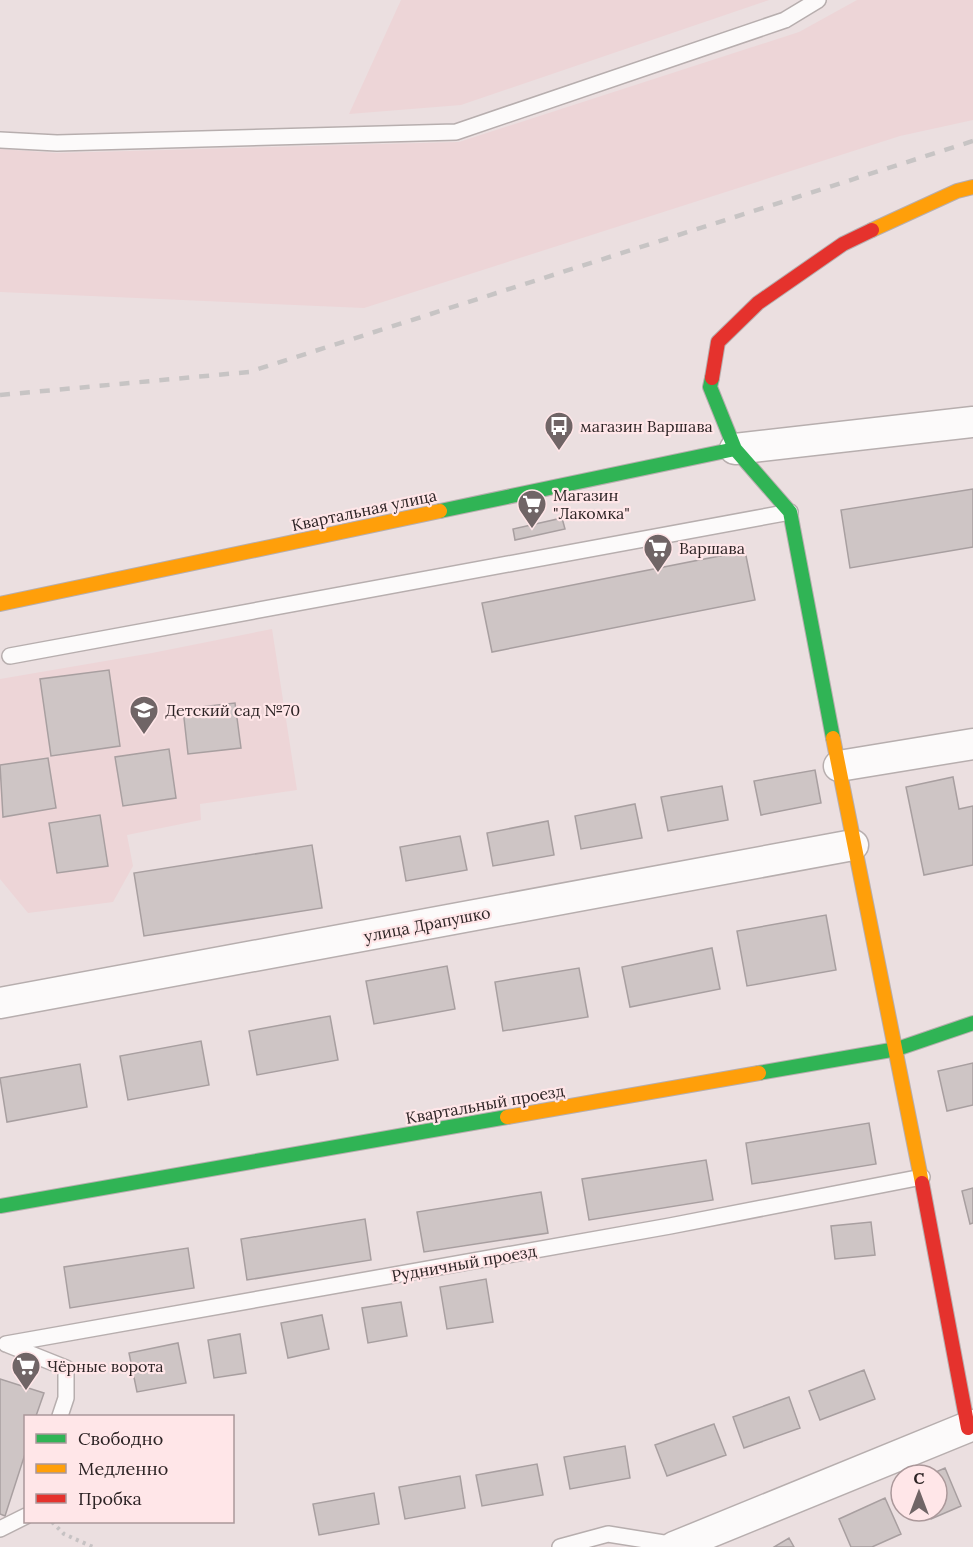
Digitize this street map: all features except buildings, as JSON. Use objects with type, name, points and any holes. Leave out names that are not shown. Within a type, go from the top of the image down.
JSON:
[{"type":"street","points":[[675,1546],[970,1427],[897,1049],[853,845],[790,512],[735,449],[710,387],[718,342],[758,303],[843,244],[957,191],[973,187]]},
{"type":"street","points":[[735,449],[973,422]]},
{"type":"street","name":"Квартальная улица","points":[[0,604],[735,449]]},
{"type":"street","points":[[838,766],[973,744]]},
{"type":"street","name":"улица Драпушко","points":[[0,1003],[853,845]]},
{"type":"street","name":"Квартальный проезд","points":[[0,1206],[897,1049],[973,1023]]},
{"type":"lane","points":[[0,140],[57,143],[456,132],[785,20],[818,0]]},
{"type":"lane","points":[[10,656],[790,512]]},
{"type":"lane","name":"Рудничный проезд","points":[[3,1345],[670,1226],[922,1177]]},
{"type":"lane","name":"Рудничный проезд","points":[[3,1345],[66,1368],[66,1398],[60,1415]]},
{"type":"lane","points":[[0,1529],[24,1517]]},
{"type":"lane","points":[[560,1547],[608,1534],[675,1546]]},
{"type":"path","points":[[54,1523],[64,1534],[93,1547]]},
{"type":"shaded area","points":[[401,0],[769,0],[461,105],[349,114]]},
{"type":"shaded area","points":[[857,0],[973,0],[973,120],[900,136],[364,308],[0,292],[0,149],[57,153],[459,142],[799,32]]},
{"type":"shaded area","name":"Детский сад №70","points":[[272,629],[297,790],[200,804],[201,820],[127,835],[133,866],[113,902],[28,913],[0,879],[0,679],[152,653]]},
{"type":"railway","points":[[0,395],[249,372],[973,141]]},
{"type":"traffic: fast","points":[[712,378],[710,387],[735,449],[790,512],[833,738]]},
{"type":"traffic: fast","points":[[440,511],[735,449]]},
{"type":"traffic: fast","points":[[759,1073],[897,1049],[973,1023]]},
{"type":"traffic: fast","points":[[0,1206],[507,1117]]},
{"type":"traffic: slow","points":[[872,230],[957,191],[973,187]]},
{"type":"traffic: slow","points":[[0,604],[440,511]]},
{"type":"traffic: slow","points":[[833,738],[922,1183]]},
{"type":"traffic: slow","points":[[507,1117],[759,1073]]},
{"type":"traffic: jam","points":[[712,378],[718,342],[758,303],[843,244],[872,230]]},
{"type":"traffic: jam","points":[[922,1183],[968,1428]]},
{"type":"place","name":"магазин Варшава","points":[[559,452]]},
{"type":"place","name":"Магазин \"Лакомка\"","points":[[532,530]]},
{"type":"place","name":"Варшава","points":[[658,574]]},
{"type":"place","name":"Детский сад №70","points":[[144,736]]},
{"type":"place","name":"Чёрные ворота","points":[[26,1392]]}]
